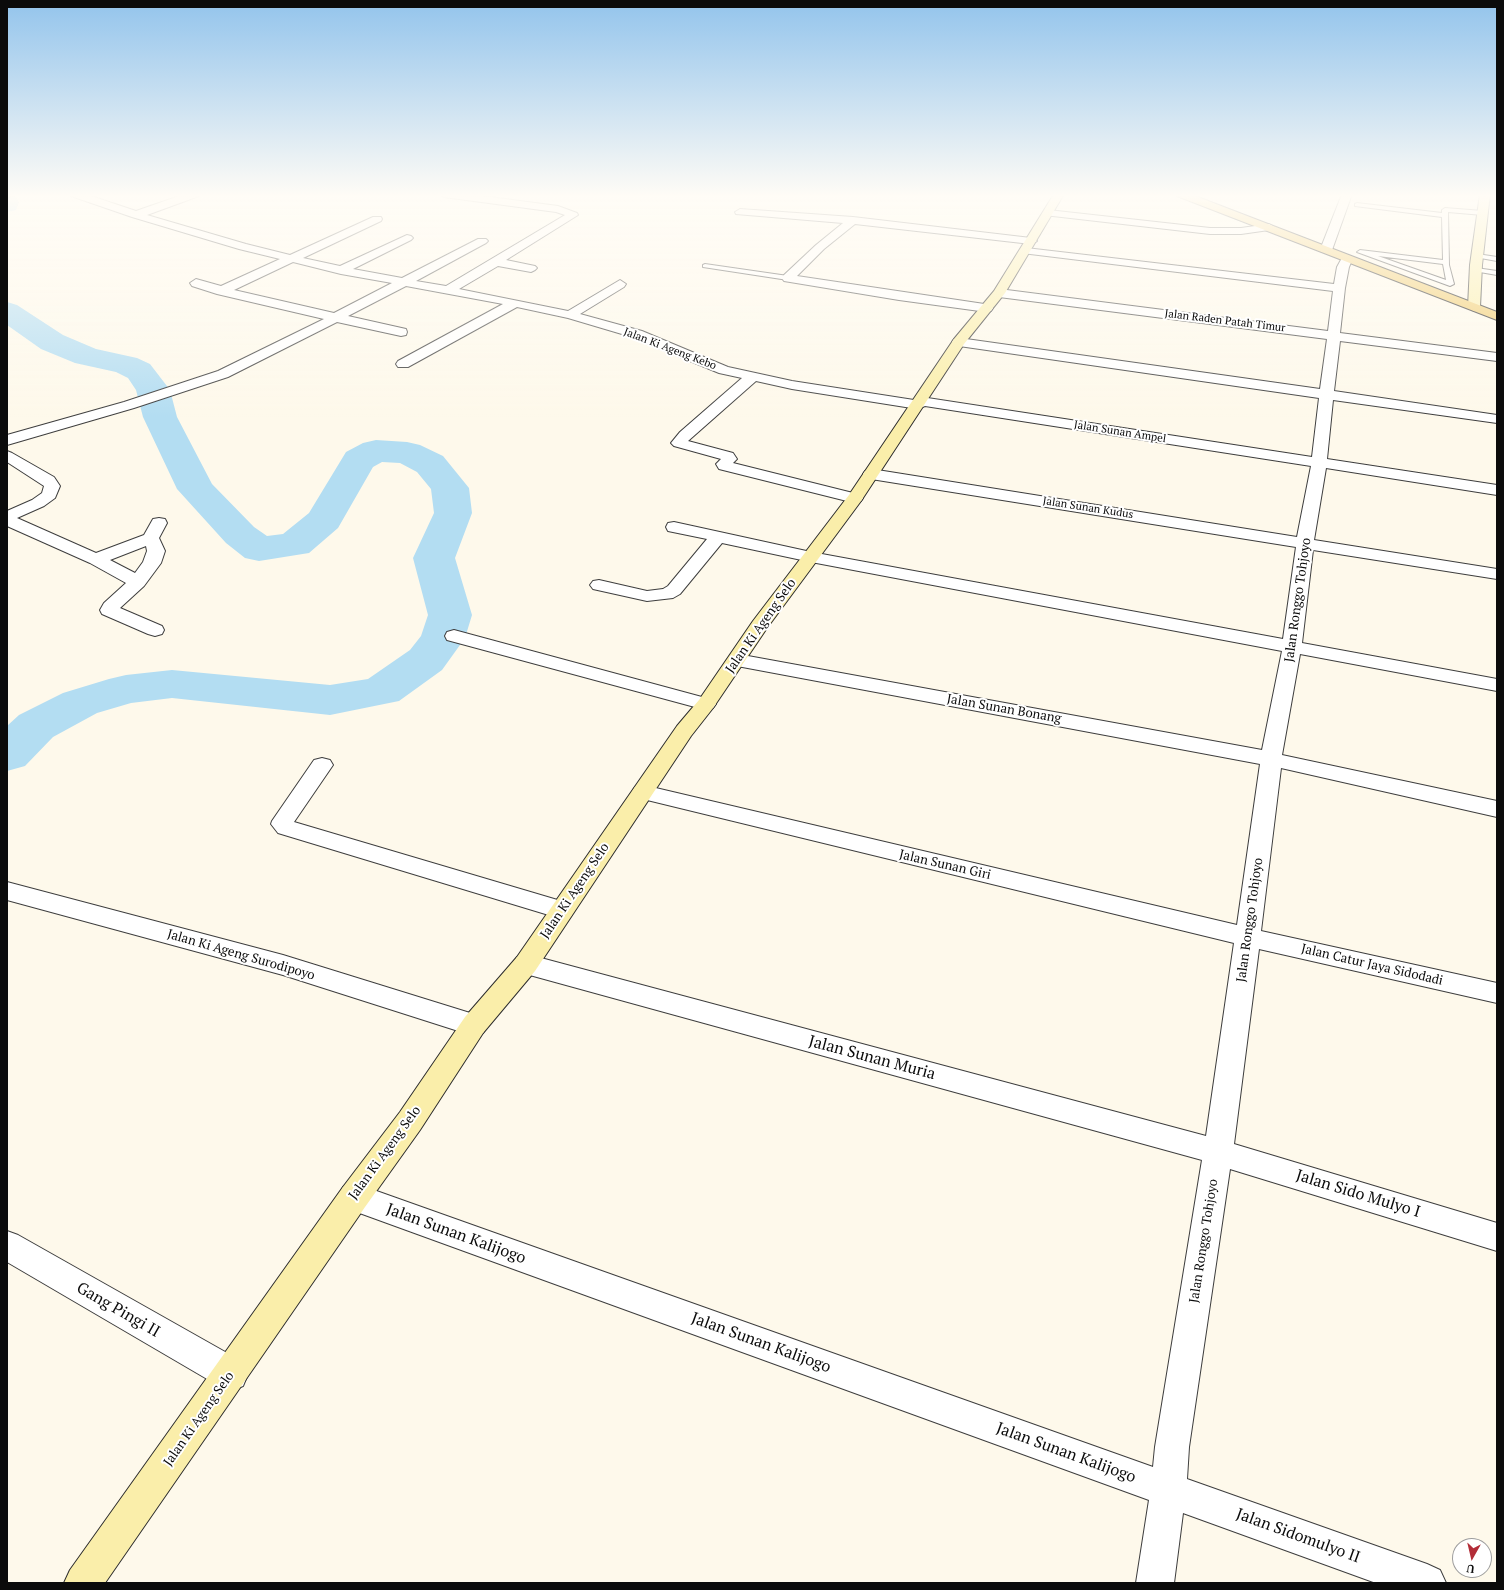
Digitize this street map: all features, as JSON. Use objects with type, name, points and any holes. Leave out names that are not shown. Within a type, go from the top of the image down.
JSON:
[{"type":"main road","points":[[1374,268],[1497,316]]},
{"type":"street","points":[[221,290],[267,268]]},
{"type":"street","name":"Jalan Ki Ageng Kebo","points":[[335,268],[570,315],[637,334],[706,364],[752,377],[920,403]]},
{"type":"street","points":[[342,270],[346,268]]},
{"type":"street","points":[[7,440],[130,405],[223,374],[430,268]]},
{"type":"street","points":[[450,290],[487,268]]},
{"type":"street","points":[[788,278],[798,268]]},
{"type":"street","name":"Jalan Ki Ageng Selo","points":[[83,1583],[354,1197],[410,1121],[474,1025],[526,964],[684,731],[706,704],[760,625],[856,498],[959,342],[993,300],[1014,268]]},
{"type":"street","points":[[1193,268],[1340,288]]},
{"type":"street","name":"Jalan Ronggo Tohjoyo","points":[[1155,1583],[1169,1489],[1172,1447],[1218,1152],[1271,759],[1292,646],[1305,542],[1319,462],[1333,334],[1343,268]]},
{"type":"street","points":[[1474,307],[1476,270]]},
{"type":"street","name":"Jalan Raden Patah Timur","points":[[788,278],[899,296],[993,300],[1333,334],[1497,357]]},
{"type":"street","points":[[196,283],[335,318],[401,332]]},
{"type":"street","points":[[570,315],[620,284]]},
{"type":"street","points":[[403,364],[515,303]]},
{"type":"street","points":[[959,342],[1497,419]]},
{"type":"street","points":[[752,377],[685,435],[679,443],[728,456],[729,459],[724,464],[725,466],[856,498]]},
{"type":"street","name":"Jalan Sunan Ampel","points":[[920,403],[1497,490]]},
{"type":"street","points":[[7,456],[48,480],[52,486],[49,495],[38,503],[7,518]]},
{"type":"street","name":"Jalan Sunan Kudus","points":[[871,474],[1305,542],[1497,574]]},
{"type":"street","points":[[7,518],[96,559],[138,582]]},
{"type":"street","points":[[674,527],[812,557],[1497,685]]},
{"type":"street","points":[[96,559],[155,531],[156,551],[152,563],[138,582],[110,607],[109,610],[155,630]]},
{"type":"street","points":[[599,585],[647,596],[667,594],[674,590],[719,536]]},
{"type":"street","points":[[454,636],[706,704]]},
{"type":"street","name":"Jalan Sunan Bonang","points":[[737,660],[1271,759],[1497,809]]},
{"type":"street","points":[[322,765],[283,821],[282,824],[286,827],[562,910]]},
{"type":"street","name":"Jalan Sunan Giri","points":[[643,792],[1248,937]]},
{"type":"street","name":"Jalan Ki Ageng Surodipoyo","points":[[7,891],[284,965],[474,1025]]},
{"type":"street","name":"Jalan Catur Jaya Sidodadi","points":[[1248,937],[1497,993]]},
{"type":"street","name":"Jalan Sunan Muria","points":[[526,964],[1218,1152]]},
{"type":"street","name":"Jalan Sido Mulyo I","points":[[1218,1152],[1497,1237]]},
{"type":"street","name":"Jalan Sunan Kalijogo","points":[[354,1197],[1169,1489]]},
{"type":"street","name":"Gang Pingi II","points":[[7,1245],[231,1374]]},
{"type":"street","name":"Jalan Sidomulyo II","points":[[1169,1489],[1427,1583]]},
{"type":"lane","points":[[720,268],[788,278]]},
{"type":"lane","points":[[1406,268],[1450,284],[1447,268]]},
{"type":"lane","points":[[1476,270],[1497,273]]},
{"type":"waterway","points":[[7,311],[52,342],[86,356],[126,365],[139,371],[153,390],[160,417],[196,489],[240,535],[259,549],[295,544],[324,520],[359,460],[376,451],[407,453],[430,464],[450,488],[453,513],[434,558],[450,615],[443,638],[426,660],[382,691],[330,700],[172,684],[126,689],[80,703],[36,726],[7,755]]}]
